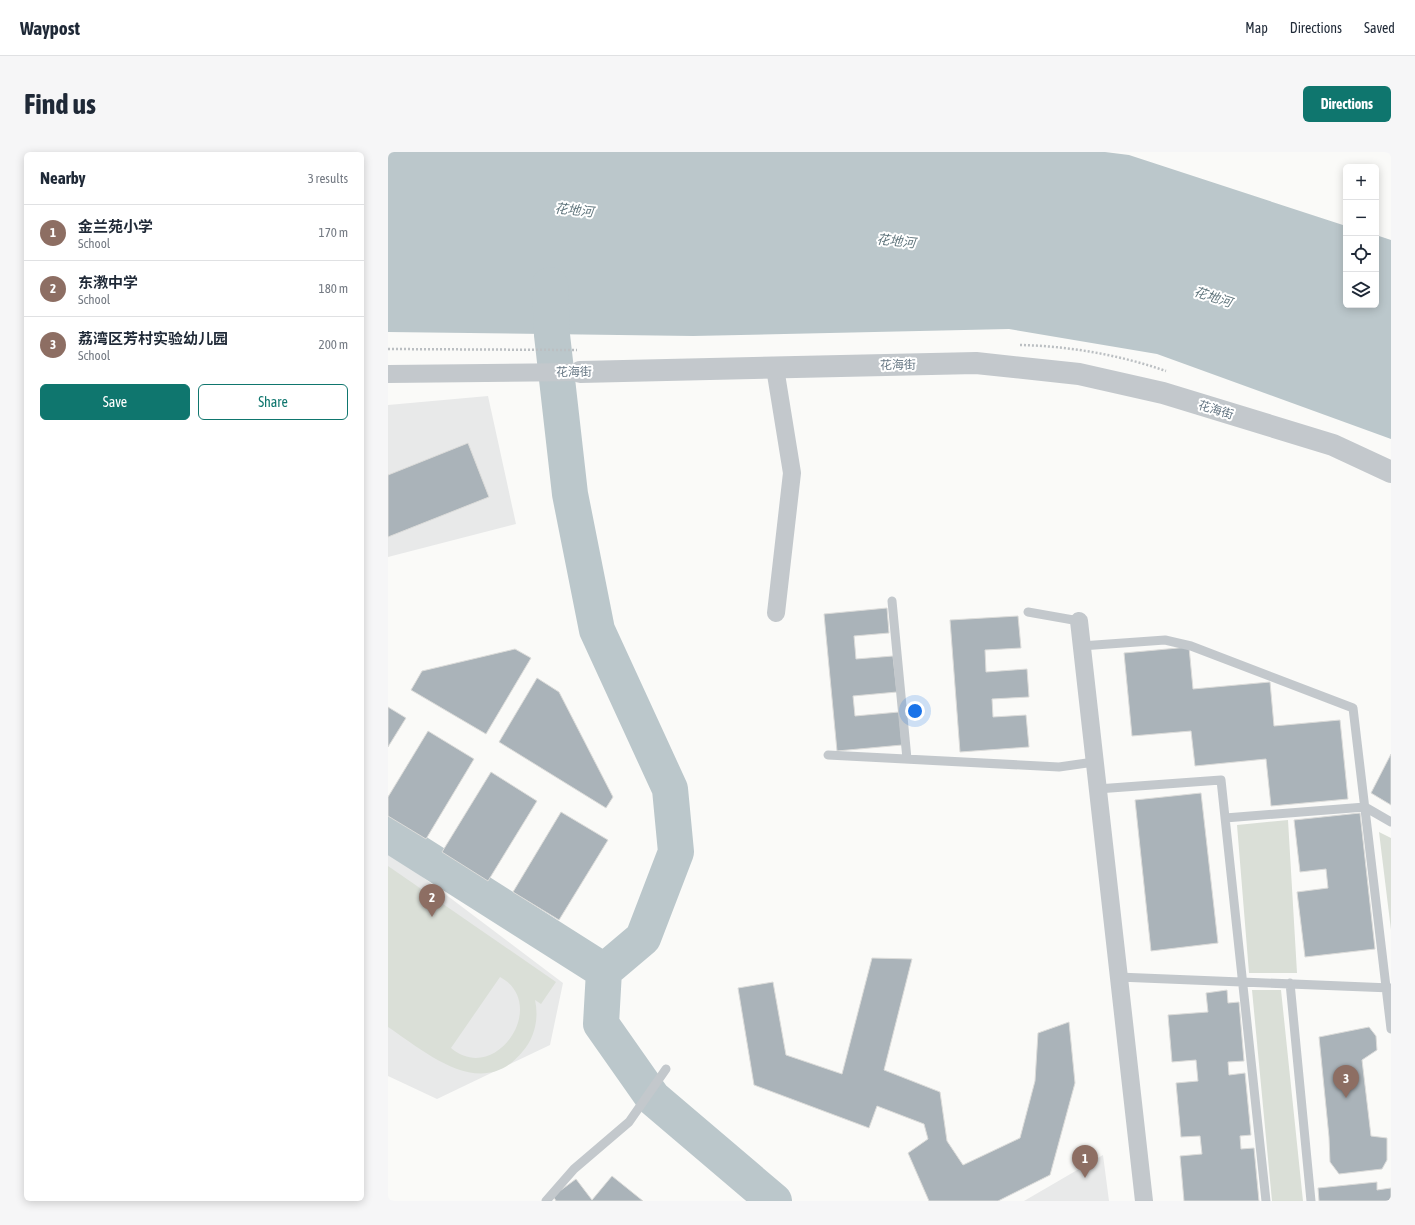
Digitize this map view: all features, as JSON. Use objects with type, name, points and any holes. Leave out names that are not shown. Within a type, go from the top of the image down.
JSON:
[{"type":"street","name":"花海街","points":[[388,374],[529,373],[976,363],[1079,374],[1163,394],[1333,445],[1391,472]]},
{"type":"street","points":[[775,368],[792,473],[776,613]]},
{"type":"street","points":[[1079,621],[1144,1201]]},
{"type":"lane","points":[[892,601],[907,759]]},
{"type":"lane","points":[[1028,612],[1079,621]]},
{"type":"lane","points":[[1081,646],[1165,640],[1191,646],[1353,708],[1389,987],[1391,1029]]},
{"type":"lane","points":[[828,755],[1059,767],[1094,762]]},
{"type":"lane","points":[[1098,790],[1221,780],[1266,1201]]},
{"type":"lane","points":[[1226,818],[1365,807],[1391,822]]},
{"type":"lane","points":[[1118,977],[1389,987]]},
{"type":"lane","points":[[1290,983],[1311,1201]]},
{"type":"lane","points":[[546,1201],[574,1169],[629,1122],[666,1069]]},
{"type":"path","points":[[388,349],[529,349],[585,351]]},
{"type":"shaded area","points":[[488,396],[516,524],[388,557],[388,405]]},
{"type":"shaded area","points":[[1288,820],[1297,973],[1249,973],[1237,825]]},
{"type":"shaded area","points":[[1379,832],[1391,838],[1391,930]]},
{"type":"shaded area","points":[[388,851],[563,983],[550,1045],[437,1099],[388,1076]]},
{"type":"shaded area","points":[[388,866],[556,982],[541,1004],[535,1000],[535,1027],[527,1046],[507,1066],[490,1073],[472,1073],[454,1068],[419,1049],[388,1027]],"holes":[[[500,977],[514,989],[520,1005],[518,1021],[511,1037],[499,1049],[485,1057],[468,1057],[451,1048]]]},
{"type":"shaded area","points":[[1252,990],[1281,990],[1303,1201],[1272,1201]]},
{"type":"shaded area","points":[[1103,1155],[1109,1201],[1024,1201]]},
{"type":"water","name":"花地河","points":[[388,152],[1105,152],[1129,155],[1343,225],[1343,308],[1379,308],[1379,236],[1391,240],[1391,439],[1157,354],[1009,329],[693,336],[388,332]]},
{"type":"building","points":[[468,443],[489,497],[388,537],[388,475]]},
{"type":"building","points":[[887,608],[889,633],[854,636],[856,659],[893,656],[897,692],[853,696],[855,716],[899,712],[902,745],[837,751],[824,614]]},
{"type":"building","points":[[1018,616],[1021,648],[985,650],[986,672],[1027,669],[1029,697],[992,699],[993,717],[1026,715],[1029,747],[960,752],[950,620]]},
{"type":"building","points":[[1189,647],[1193,689],[1270,682],[1274,726],[1340,720],[1348,799],[1271,806],[1266,759],[1195,766],[1191,731],[1132,736],[1124,653]]},
{"type":"building","points":[[515,649],[531,658],[486,734],[411,690],[422,671]]},
{"type":"building","points":[[537,678],[559,692],[613,797],[606,808],[499,742]]},
{"type":"building","points":[[388,707],[406,718],[388,747]]},
{"type":"building","points":[[428,731],[474,759],[426,839],[388,816],[388,797]]},
{"type":"building","points":[[1391,754],[1391,805],[1371,793]]},
{"type":"building","points":[[491,772],[537,801],[488,881],[442,852]]},
{"type":"building","points":[[1201,793],[1218,943],[1151,951],[1135,800]]},
{"type":"building","points":[[561,812],[608,840],[559,920],[513,892]]},
{"type":"building","points":[[1360,813],[1375,949],[1305,957],[1297,892],[1328,888],[1326,869],[1300,872],[1294,820]]},
{"type":"building","points":[[872,958],[912,959],[884,1070],[940,1092],[947,1141],[963,1165],[1020,1138],[1035,1081],[1038,1033],[1069,1022],[1075,1083],[1050,1175],[998,1201],[929,1201],[908,1153],[928,1139],[924,1124],[877,1106],[869,1128],[754,1085],[738,988],[773,982],[786,1055],[842,1074]]},
{"type":"building","points":[[1227,990],[1228,1003],[1239,1002],[1244,1061],[1228,1062],[1229,1075],[1245,1073],[1251,1135],[1240,1136],[1241,1149],[1254,1148],[1259,1201],[1184,1201],[1180,1156],[1202,1154],[1200,1136],[1181,1137],[1176,1083],[1198,1081],[1196,1060],[1172,1062],[1168,1015],[1208,1012],[1206,993]]},
{"type":"building","points":[[1369,1027],[1376,1036],[1377,1050],[1362,1060],[1371,1136],[1387,1138],[1387,1160],[1382,1169],[1339,1174],[1330,1162],[1319,1037]]},
{"type":"building","points":[[612,1176],[643,1201],[556,1201],[553,1196],[576,1179],[592,1200]]},
{"type":"building","points":[[1377,1182],[1377,1190],[1391,1188],[1391,1201],[1319,1201],[1318,1188]]},
{"type":"waterway","points":[[550,285],[552,335],[570,494],[597,630],[670,789],[676,852],[643,938],[604,971],[601,1024],[653,1098],[774,1201]]},
{"type":"waterway","points":[[388,834],[604,971]]},
{"type":"place","name":"东漖中学","points":[[432,917]]},
{"type":"place","name":"荔湾区芳村实验幼儿园","points":[[1346,1098]]},
{"type":"place","name":"金兰苑小学","points":[[1085,1178]]}]
